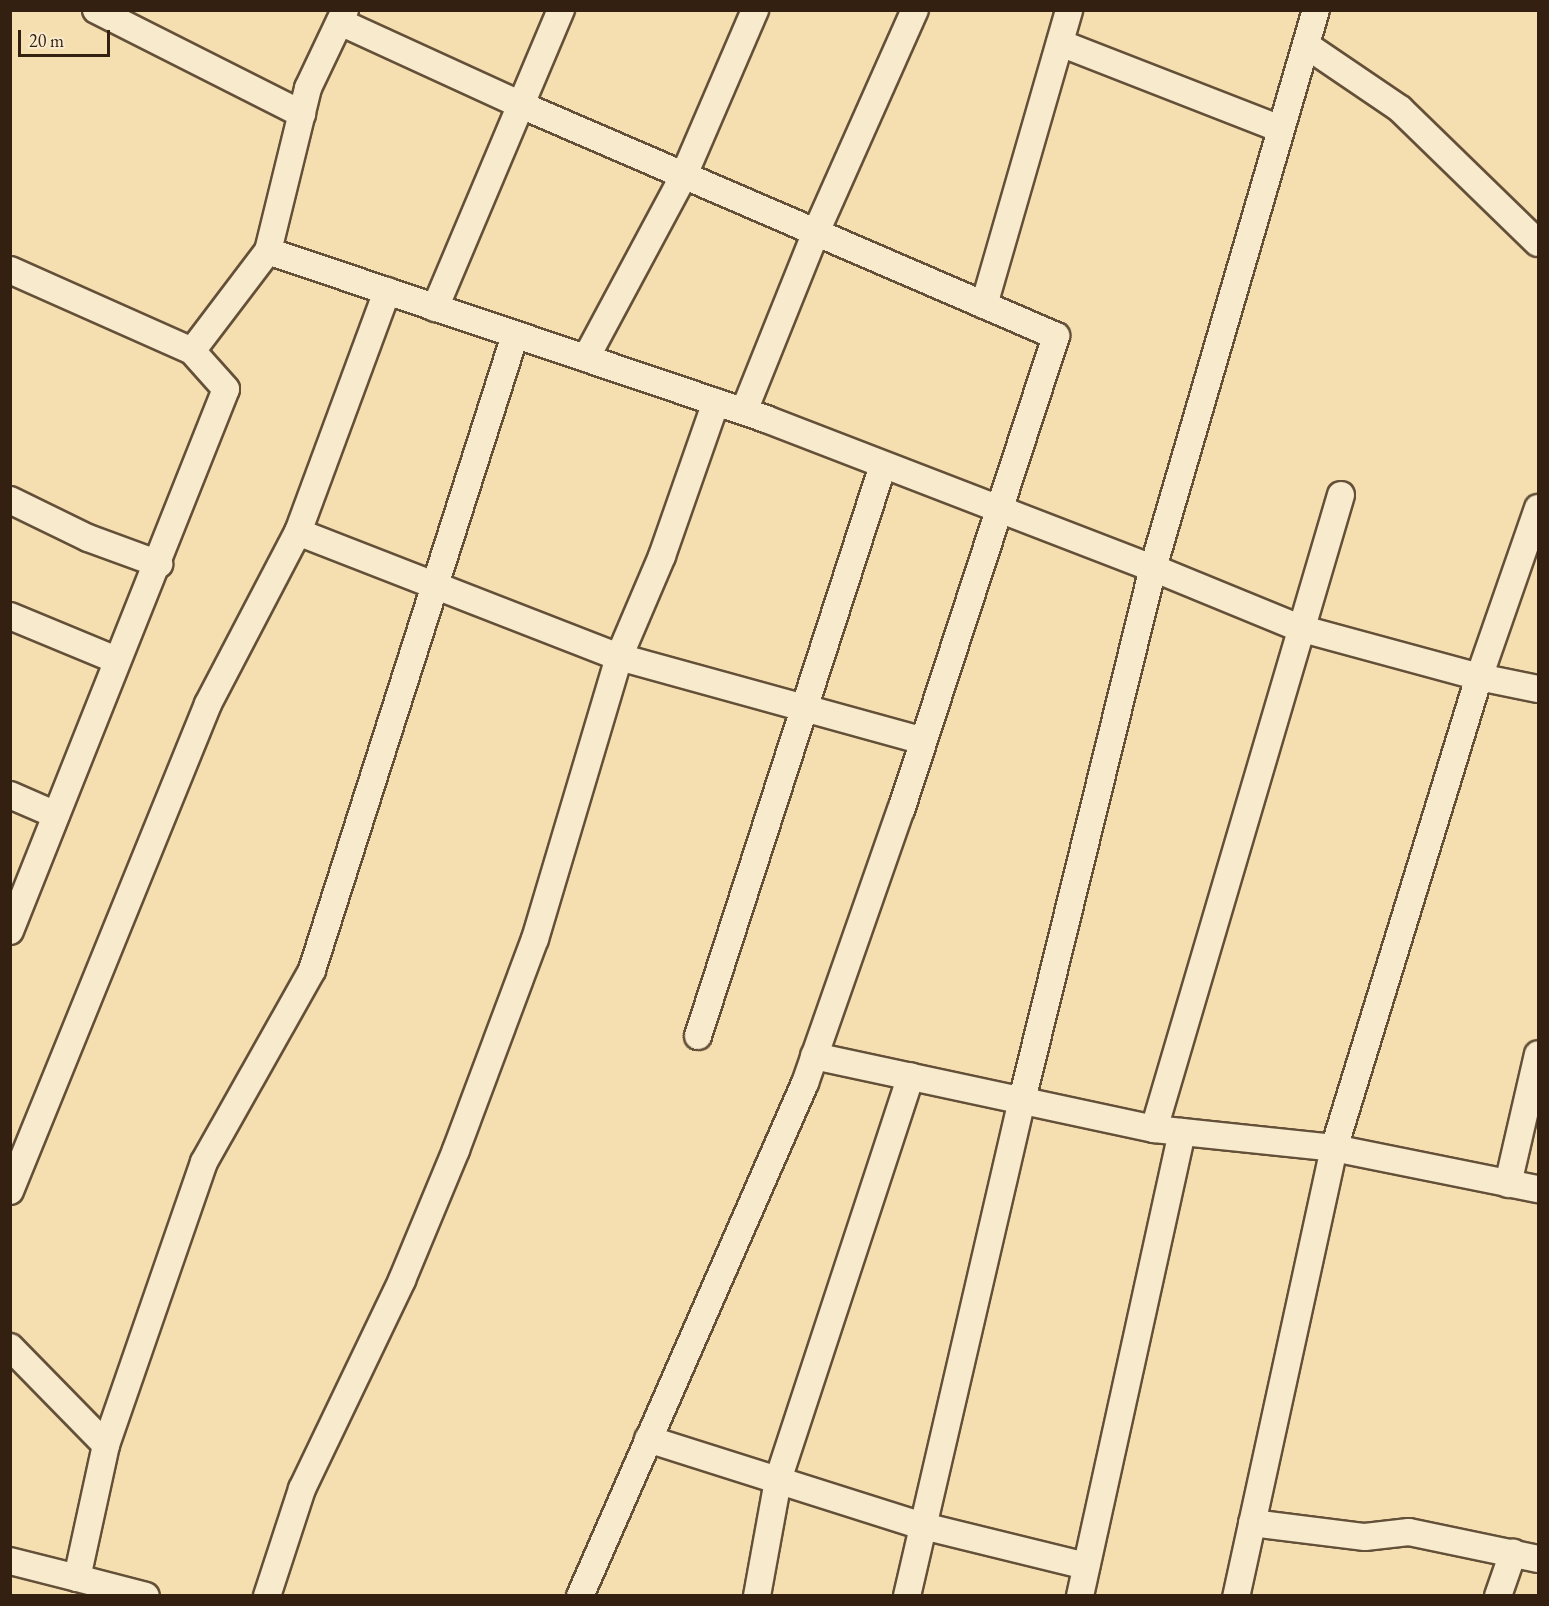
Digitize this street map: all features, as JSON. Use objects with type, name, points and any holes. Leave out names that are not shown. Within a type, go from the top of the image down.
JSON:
[{"type":"street","points":[[96,10],[302,114]]},
{"type":"street","points":[[435,308],[561,10]]},
{"type":"street","points":[[586,358],[684,175],[755,10]]},
{"type":"street","points":[[744,411],[816,232],[915,10]]},
{"type":"street","points":[[984,305],[1069,10]]},
{"type":"street","points":[[907,1596],[1022,1100],[1153,568],[1316,10]]},
{"type":"street","points":[[192,351],[268,251],[308,88],[343,16],[521,105],[1056,336],[996,510],[922,741],[814,1056],[580,1596]]},
{"type":"street","points":[[1060,43],[1281,129]]},
{"type":"street","points":[[1306,45],[1400,110],[1539,243]]},
{"type":"street","points":[[268,251],[744,411],[996,510],[1153,568],[1299,628],[1479,677],[1539,689]]},
{"type":"street","points":[[10,270],[192,351],[226,389],[159,564],[116,660],[10,931]]},
{"type":"street","points":[[10,1191],[208,704],[298,532],[387,291]]},
{"type":"street","points":[[77,1578],[106,1444],[204,1162],[312,970],[437,585],[515,335]]},
{"type":"street","points":[[267,1596],[302,1489],[402,1280],[456,1150],[536,939],[619,657],[662,556],[716,402]]},
{"type":"street","points":[[698,1036],[808,707],[883,465]]},
{"type":"street","points":[[1154,1129],[1299,628],[1341,495]]},
{"type":"street","points":[[10,500],[88,538],[159,564]]},
{"type":"street","points":[[1236,1596],[1334,1148],[1479,677],[1539,508]]},
{"type":"street","points":[[298,532],[619,657],[808,707],[922,741]]},
{"type":"street","points":[[10,616],[116,660]]},
{"type":"street","points":[[10,795],[56,815]]},
{"type":"street","points":[[1508,1184],[1539,1054]]},
{"type":"street","points":[[814,1056],[1154,1129],[1334,1148],[1539,1189]]},
{"type":"street","points":[[757,1596],[778,1480],[910,1076]]},
{"type":"street","points":[[1080,1596],[1182,1132]]},
{"type":"street","points":[[10,1347],[106,1444]]},
{"type":"street","points":[[648,1439],[923,1526],[1086,1566]]},
{"type":"street","points":[[1252,1523],[1365,1537],[1409,1532],[1539,1559]]},
{"type":"street","points":[[1498,1596],[1513,1553]]},
{"type":"street","points":[[10,1561],[146,1596]]}]
